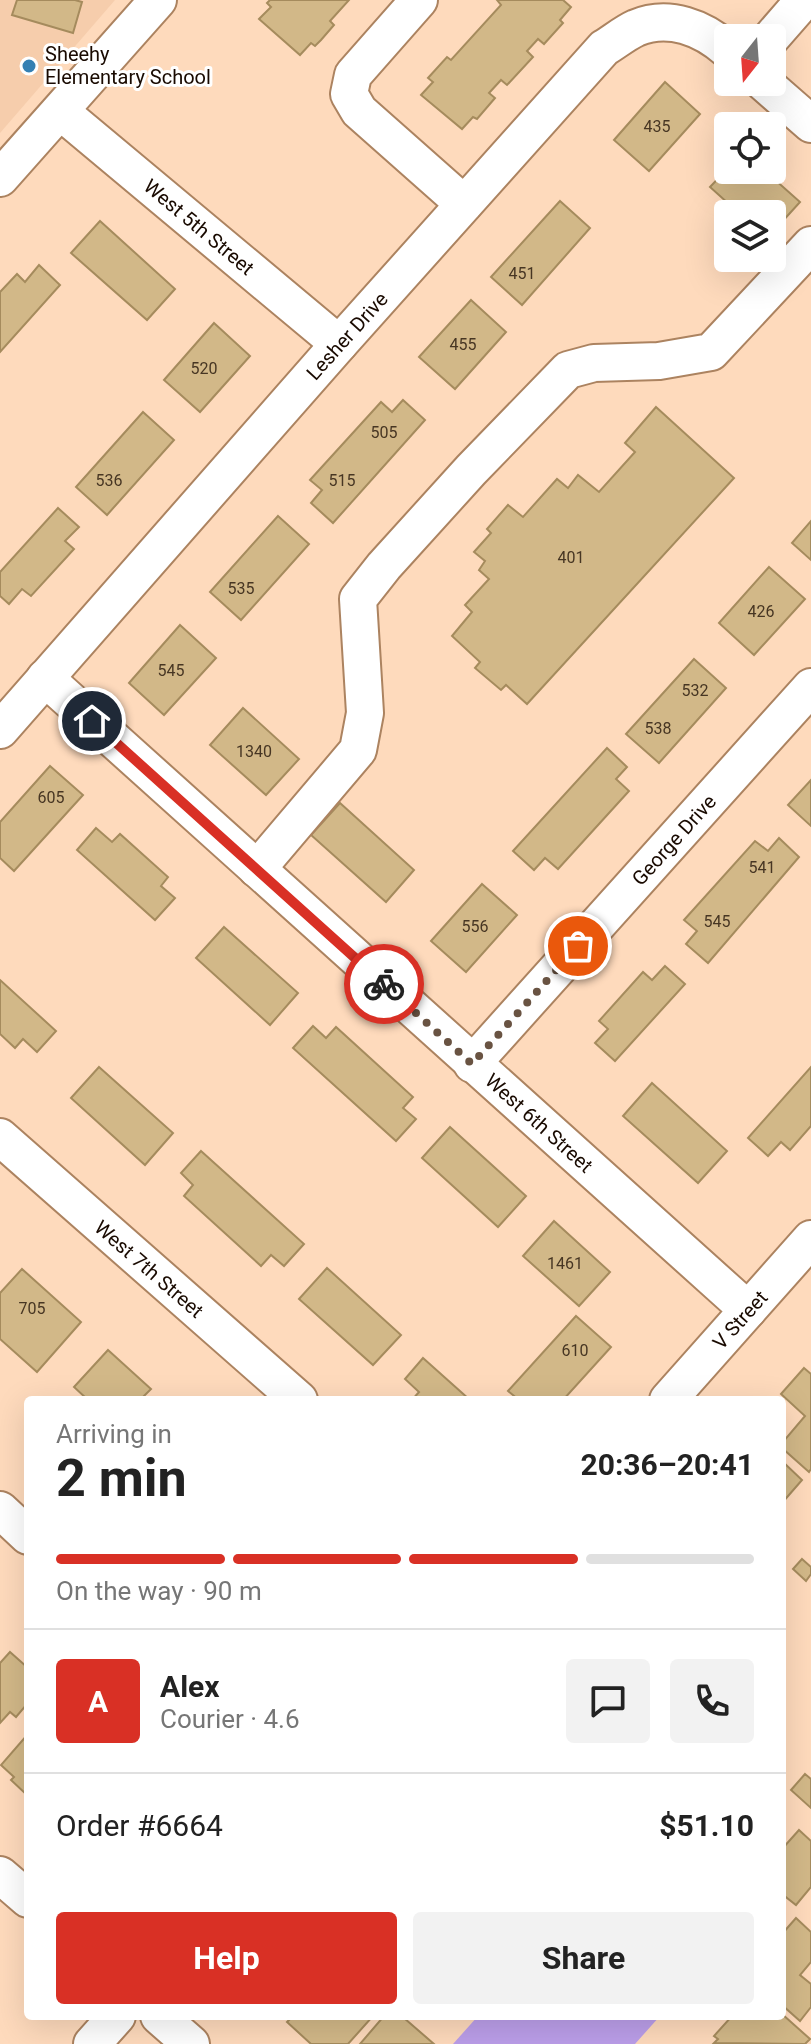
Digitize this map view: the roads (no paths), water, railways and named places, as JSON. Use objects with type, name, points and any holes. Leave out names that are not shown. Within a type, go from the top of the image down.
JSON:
[{"type":"street","points":[[0,178],[158,0]]},
{"type":"street","points":[[419,0],[353,75],[349,94],[359,111],[464,204]]},
{"type":"street","points":[[783,24],[804,0]]},
{"type":"street","name":"Lesher Drive","points":[[0,730],[604,48],[638,27],[674,21],[714,38]]},
{"type":"street","points":[[779,96],[811,124]]},
{"type":"street","name":"West 5th Street","points":[[60,111],[339,344]]},
{"type":"street","points":[[257,869],[358,750],[365,713],[358,599],[384,566],[568,370],[594,363],[659,361],[711,352],[811,245]]},
{"type":"street","name":"West 6th Street","points":[[45,678],[748,1310]]},
{"type":"street","name":"George Drive","points":[[472,1064],[811,687]]},
{"type":"street","name":"West 7th Street","points":[[3,1146],[294,1396]]},
{"type":"street","name":"V Street","points":[[672,1396],[811,1239]]},
{"type":"street","points":[[0,1510],[24,1532]]},
{"type":"street","points":[[0,1875],[24,1896]]},
{"type":"street","points":[[92,2044],[113,2020]]},
{"type":"street","points":[[164,2020],[191,2044]]},
{"type":"place","name":"Sheehy Elementary School","points":[[29,66]]}]
